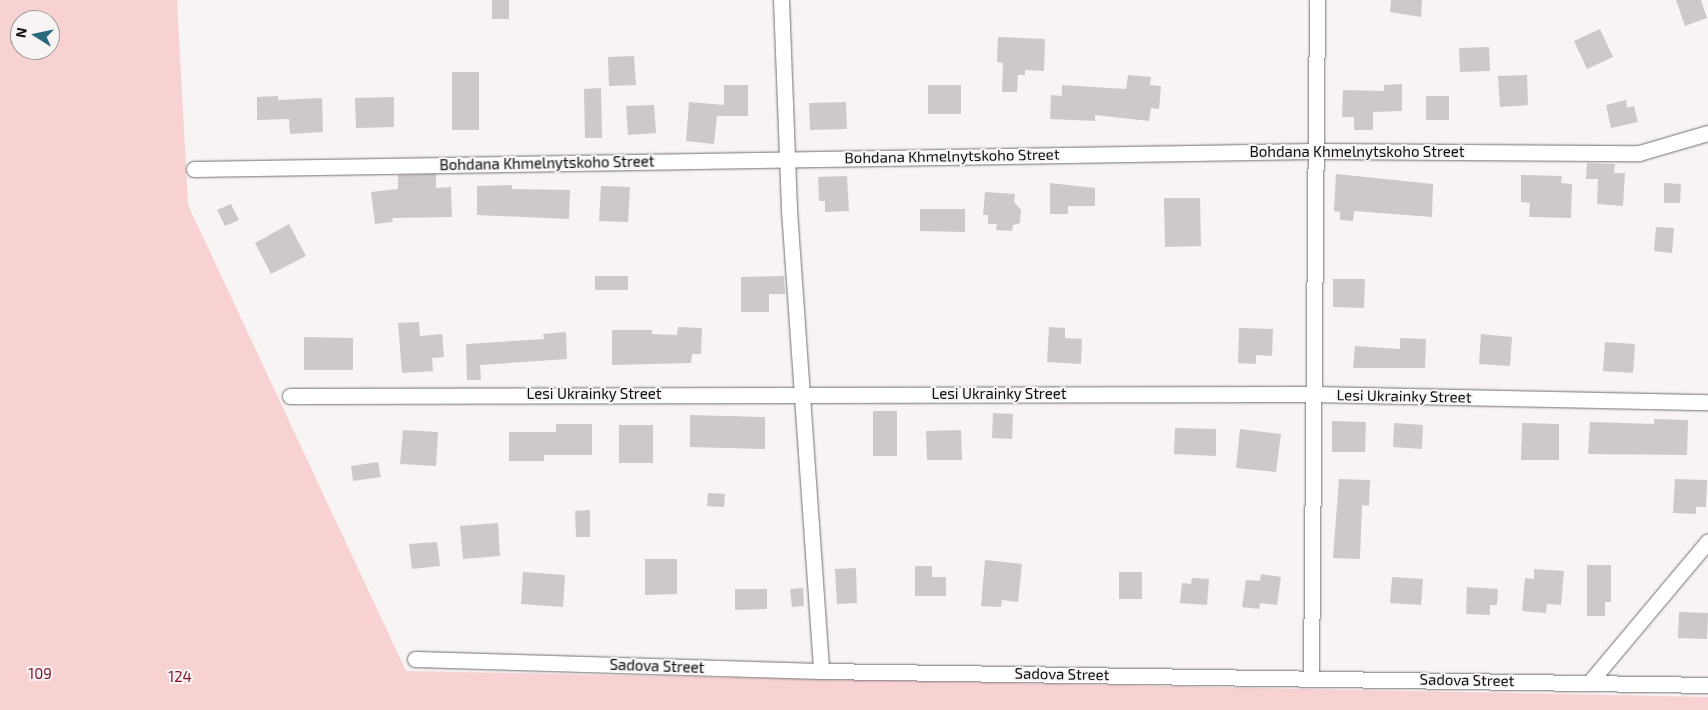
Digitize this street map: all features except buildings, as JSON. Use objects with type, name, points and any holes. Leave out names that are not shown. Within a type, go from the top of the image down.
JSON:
[{"type":"street","points":[[781,0],[787,158],[800,393],[821,671]]},
{"type":"street","points":[[1311,677],[1312,394],[1317,0]]},
{"type":"street","name":"Bohdana Khmelnytskoho Street","points":[[194,169],[1315,151],[1639,153],[1708,133]]},
{"type":"street","name":"Lesi Ukrainky Street","points":[[290,396],[800,393],[1312,394],[1708,402]]},
{"type":"street","points":[[1589,683],[1708,541]]},
{"type":"street","name":"Sadova Street","points":[[415,659],[821,671],[1311,677],[1708,685]]},
{"type":"green space","points":[[0,0],[177,0],[188,205],[406,671],[1708,697],[1708,710],[0,710]]},
{"type":"park label","name":"109","points":[[40,674]]},
{"type":"park label","name":"124","points":[[180,677]]}]
